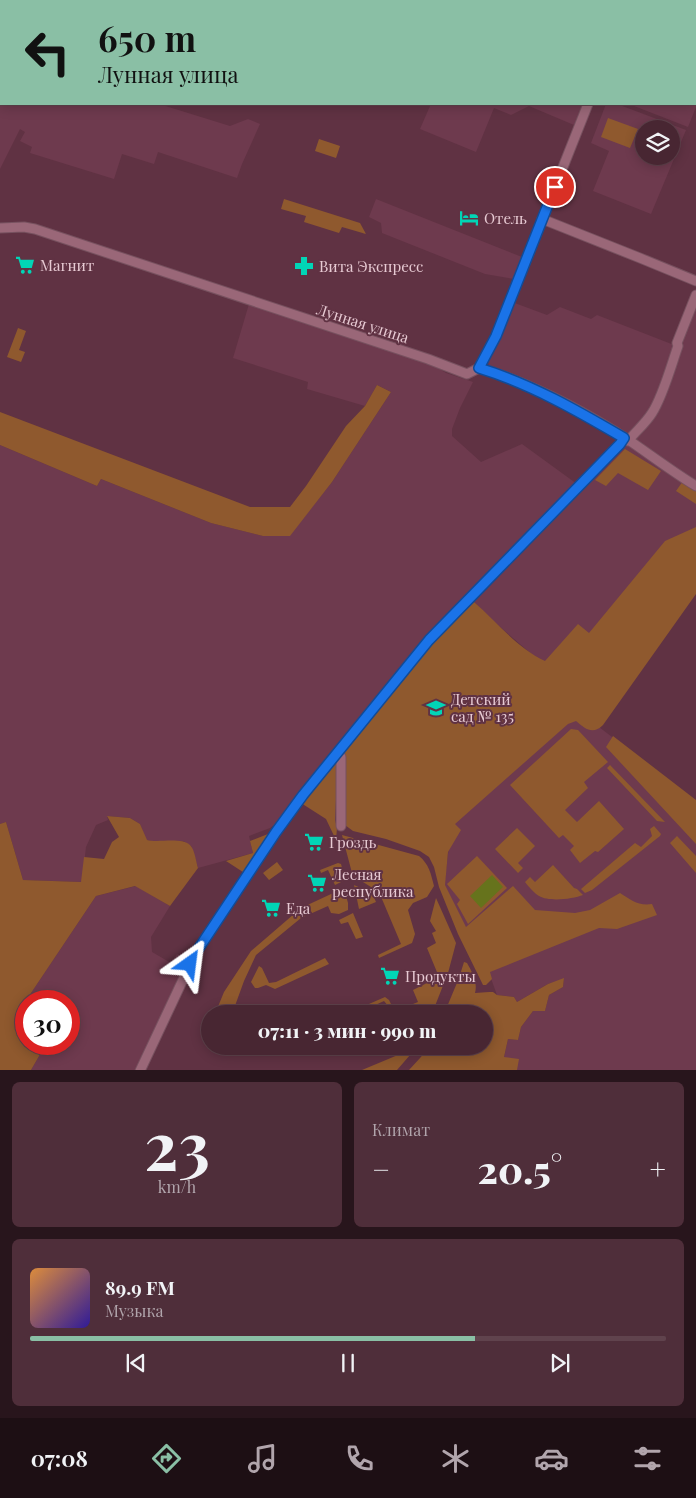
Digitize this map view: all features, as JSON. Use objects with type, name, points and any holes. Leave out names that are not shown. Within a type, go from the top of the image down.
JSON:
[{"type":"street","points":[[479,368],[496,336],[588,105]]},
{"type":"street","points":[[542,219],[696,281]]},
{"type":"street","name":"Лунная улица","points":[[0,228],[24,227],[35,229],[428,359],[467,374],[479,368],[519,382],[582,413],[626,439],[696,486]]},
{"type":"street","points":[[140,1070],[195,954],[276,832],[303,795],[429,640],[620,444],[640,429],[653,412],[671,368],[678,346],[677,343],[696,295]]},
{"type":"street","points":[[337,753],[340,757],[341,826]]},
{"type":"shaded area","points":[[0,105],[162,105],[230,126],[248,119],[260,124],[237,178],[158,152],[154,164],[122,154],[114,179],[30,153],[32,147],[20,141],[25,132],[20,129],[0,169]]},
{"type":"shaded area","points":[[428,105],[583,105],[574,125],[529,106],[511,115],[494,108],[476,152],[420,129],[430,106]]},
{"type":"shaded area","points":[[606,105],[620,105],[659,120],[635,120],[635,165],[671,165],[651,214],[593,191],[609,151],[591,143]]},
{"type":"shaded area","points":[[632,105],[696,105],[688,127],[680,124],[680,120],[670,120]]},
{"type":"shaded area","points":[[608,118],[635,128],[635,136],[630,148],[601,137]]},
{"type":"shaded area","points":[[680,128],[686,130],[680,144]]},
{"type":"shaded area","points":[[319,139],[340,146],[336,158],[315,151]]},
{"type":"shaded area","points":[[284,199],[360,223],[366,234],[342,227],[339,233],[304,222],[306,216],[281,209]]},
{"type":"shaded area","points":[[376,199],[522,257],[514,279],[485,274],[382,233],[381,223],[369,217]]},
{"type":"shaded area","points":[[696,292],[696,481],[667,463],[489,367],[489,358],[512,302],[547,315],[560,307],[591,319],[597,315],[674,345]]},
{"type":"shaded area","points":[[249,304],[432,364],[446,373],[473,382],[460,408],[452,429],[452,436],[481,462],[522,444],[577,484],[468,597],[300,793],[277,823],[270,828],[249,836],[253,853],[198,868],[191,846],[183,841],[156,842],[146,840],[140,824],[130,818],[107,816],[108,820],[96,825],[86,847],[82,882],[23,880],[6,822],[0,824],[0,445],[97,486],[101,479],[211,523],[263,536],[290,535],[332,482],[391,392],[377,385],[365,406],[307,389],[308,382],[233,358]]},
{"type":"shaded area","points":[[18,328],[26,331],[19,350],[25,352],[21,362],[7,357]]},
{"type":"shaded area","points":[[377,385],[391,392],[332,482],[290,536],[263,536],[211,523],[101,479],[97,486],[0,445],[0,412],[250,507],[290,507],[346,426],[365,406]]},
{"type":"shaded area","points":[[626,444],[696,490],[696,563],[565,683],[474,602]]},
{"type":"shaded area","points":[[625,449],[661,471],[648,490],[618,473],[606,486],[595,480]]},
{"type":"shaded area","points":[[683,481],[696,490],[696,504],[676,491]]},
{"type":"shaded area","points":[[696,527],[696,594],[603,725],[596,730],[589,730],[576,721],[568,724],[455,824],[461,830],[448,852],[445,885],[466,927],[513,886],[535,910],[575,913],[590,910],[620,893],[639,903],[652,904],[657,915],[617,929],[599,928],[490,972],[492,979],[486,985],[483,985],[458,934],[429,857],[420,851],[386,839],[353,831],[345,825],[344,751],[346,746],[432,643],[474,602],[516,642],[545,661],[578,624],[589,633],[665,541]]},
{"type":"shaded area","points":[[563,709],[599,727],[696,801],[696,1070],[517,1070],[504,1057],[508,1039],[518,1040],[521,1027],[533,1011],[545,1011],[549,995],[563,987],[564,979],[548,984],[517,1002],[514,997],[497,995],[489,973],[444,886],[453,824]]},
{"type":"shaded area","points":[[571,729],[578,730],[608,762],[584,782],[588,788],[565,810],[577,822],[599,801],[624,829],[598,852],[595,851],[580,863],[570,850],[574,846],[563,835],[559,838],[510,785]]},
{"type":"shaded area","points":[[613,736],[696,800],[696,844],[606,747]]},
{"type":"shaded area","points":[[334,762],[336,764],[337,779],[336,840],[326,819],[301,803]]},
{"type":"shaded area","points":[[610,765],[665,822],[657,821],[607,768]]},
{"type":"shaded area","points":[[107,816],[130,818],[140,824],[147,840],[181,841],[190,845],[198,868],[170,906],[135,886],[96,896],[33,990],[15,990],[15,1055],[40,1055],[31,1070],[0,1070],[0,824],[6,822],[23,880],[81,882],[84,857],[104,859],[112,842],[119,837]]},
{"type":"shaded area","points":[[654,826],[661,834],[660,836],[592,890],[585,893],[581,889],[635,843],[641,847],[652,836],[650,829]]},
{"type":"shaded area","points":[[517,828],[535,846],[518,863],[523,868],[518,873],[495,849]]},
{"type":"shaded area","points":[[268,834],[270,836],[246,874],[226,861],[253,853],[250,841]]},
{"type":"shaded area","points":[[342,835],[419,856],[425,862],[431,873],[434,886],[427,897],[413,903],[408,910],[415,934],[412,943],[379,958],[378,955],[401,944],[379,892],[355,877],[352,873]]},
{"type":"shaded area","points":[[677,836],[696,856],[696,873],[670,843]]},
{"type":"shaded area","points":[[477,856],[507,888],[468,924],[457,904],[460,900],[447,884]]},
{"type":"shaded area","points":[[277,862],[283,870],[269,880],[263,873]]},
{"type":"shaded area","points":[[338,863],[341,864],[345,880],[335,885],[328,870],[321,873],[320,870]]},
{"type":"shaded area","points":[[553,865],[583,895],[561,899],[543,898],[535,893],[525,882],[530,877],[535,882]]},
{"type":"shaded area","points":[[492,875],[503,887],[481,908],[470,896]]},
{"type":"shaded area","points":[[354,885],[372,893],[376,902],[359,909]]},
{"type":"shaded area","points":[[136,886],[170,906],[151,937],[152,952],[171,963],[177,954],[189,959],[136,1070],[31,1070],[40,1055],[80,1055],[80,990],[33,990],[96,896]]},
{"type":"shaded area","points":[[344,888],[348,910],[339,914],[331,913],[328,906],[301,918],[256,955],[235,1005],[219,1005],[224,992],[251,951],[301,908]]},
{"type":"shaded area","points":[[436,898],[456,943],[448,973],[435,1005],[414,1005],[418,1002],[413,990],[439,977],[427,948],[436,943],[432,933],[436,931],[430,921]]},
{"type":"shaded area","points":[[353,913],[363,937],[356,939],[348,922],[341,924],[339,920]]},
{"type":"shaded area","points":[[325,958],[329,964],[275,989],[266,985],[255,988],[251,982],[259,966],[262,968],[269,983],[276,982]]},
{"type":"shaded area","points":[[464,962],[467,963],[474,977],[475,993],[493,992],[497,995],[514,997],[517,1002],[548,984],[564,978],[563,987],[549,995],[545,1011],[533,1011],[521,1027],[518,1040],[508,1039],[504,1057],[519,1059],[517,1070],[409,1070],[423,1055],[493,1055],[493,1005],[448,1005]]},
{"type":"shaded area","points":[[385,997],[392,1005],[387,1005],[384,1001],[375,1005],[367,1005]]},
{"type":"shaded area","points":[[398,1055],[410,1055],[397,1070],[362,1070]]},
{"type":"place","name":"Отель","points":[[469,218]]},
{"type":"place","name":"Магнит","points":[[25,265]]},
{"type":"place","name":"Вита Экспресс","points":[[304,266]]},
{"type":"place","name":"Детский сад № 135","points":[[436,708]]},
{"type":"place","name":"Гроздь","points":[[314,842]]},
{"type":"place","name":"Лесная республика","points":[[317,883]]},
{"type":"place","name":"Еда","points":[[271,908]]},
{"type":"place","name":"Продукты","points":[[390,976]]},
{"type":"route","points":[[190,964],[276,832],[303,795],[429,640],[624,438],[582,413],[519,382],[479,368],[496,336],[555,187]]}]
